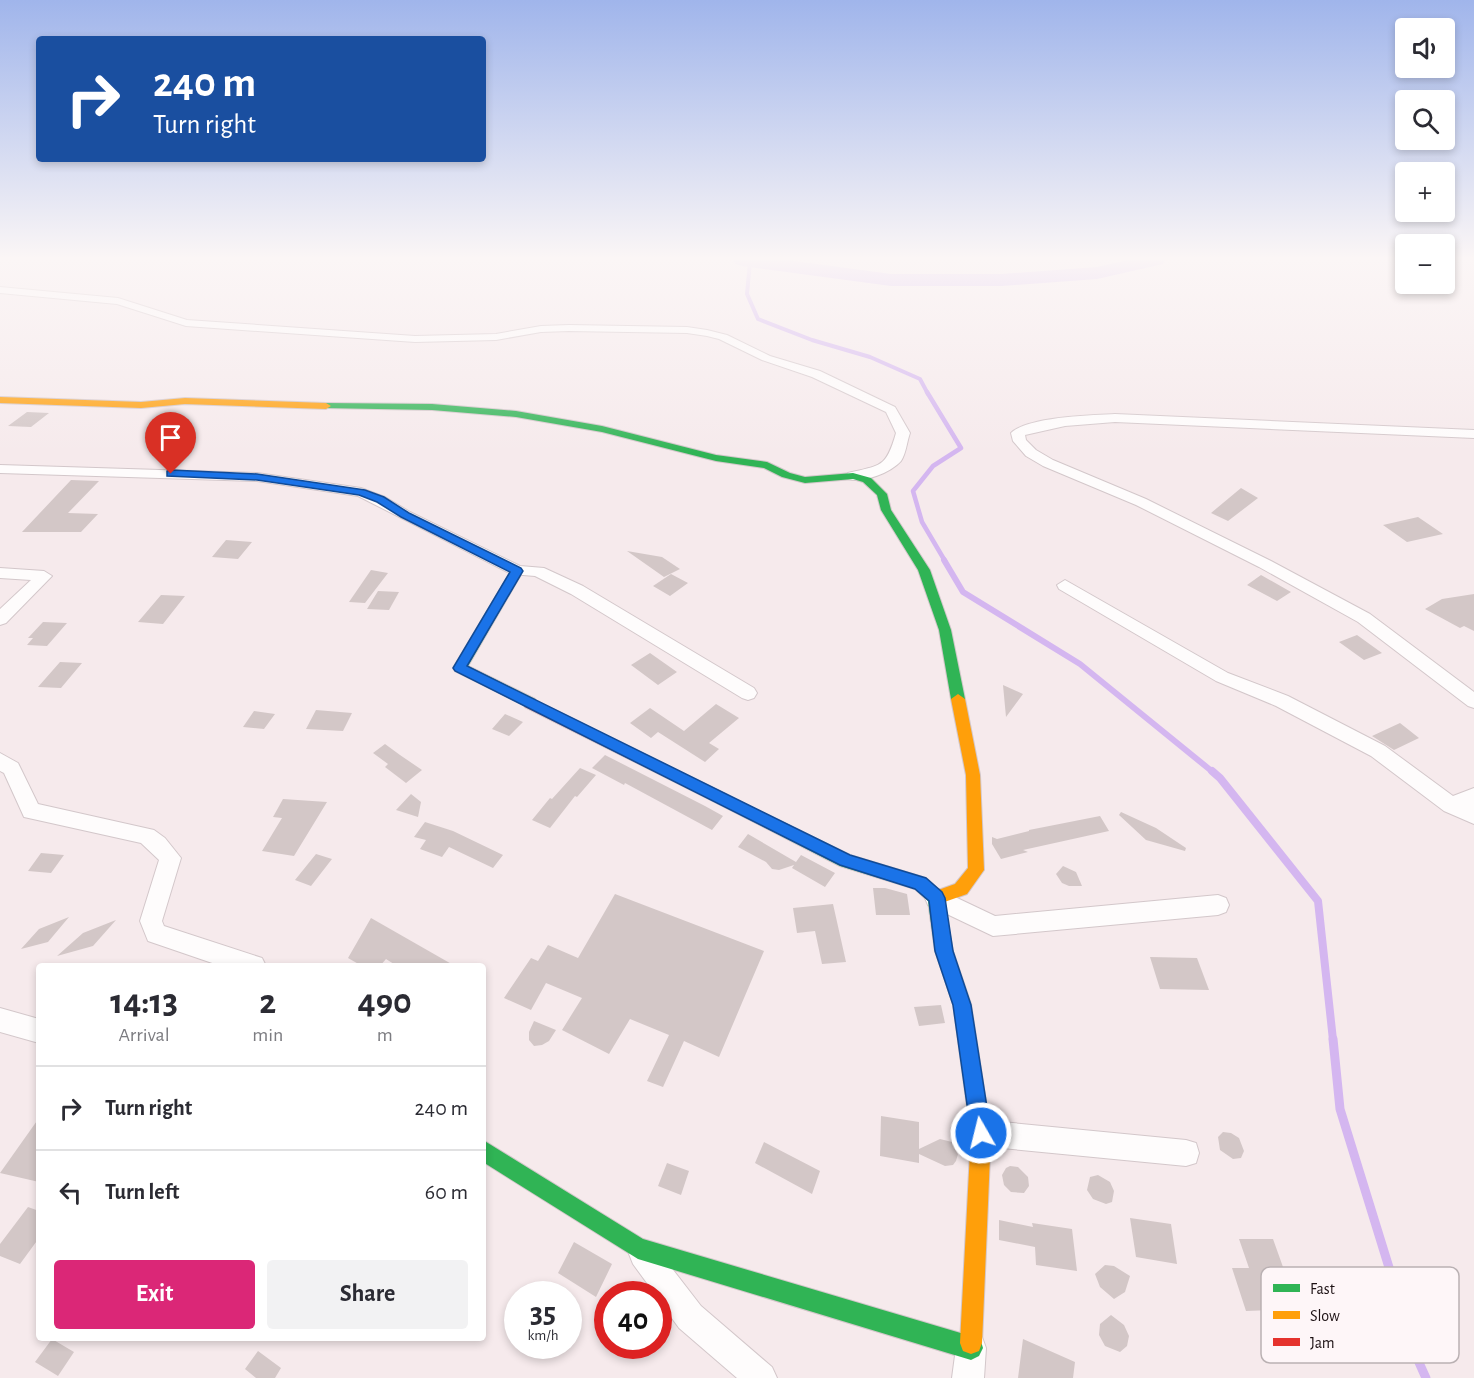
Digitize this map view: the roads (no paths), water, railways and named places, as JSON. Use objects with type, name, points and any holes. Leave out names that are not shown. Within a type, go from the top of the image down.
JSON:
[{"type":"street","points":[[0,400],[141,405],[185,401],[391,408],[432,406],[485,411],[602,429],[716,458],[756,462],[786,475],[805,480],[853,476],[877,471],[896,458],[903,433],[891,410],[826,378],[765,358],[723,337],[708,333],[687,330],[569,328],[541,329],[496,337],[415,339],[205,324]]},
{"type":"street","points":[[1474,434],[1114,418],[1036,426],[1018,433],[1020,441],[1031,453],[1048,463],[1142,501],[1364,618],[1474,700]]},
{"type":"street","points":[[0,469],[257,477],[361,492],[517,571],[538,570],[577,590],[748,693]]},
{"type":"street","points":[[853,476],[867,480],[882,494],[886,510],[924,570],[945,630],[973,775],[976,870],[961,889],[936,898]]},
{"type":"street","points":[[517,571],[460,668],[846,861],[920,883],[936,898],[993,926],[1218,905]]},
{"type":"street","points":[[0,573],[44,576],[0,619]]},
{"type":"street","points":[[1065,585],[1222,677],[1282,701],[1378,751],[1451,805],[1474,816]]},
{"type":"street","points":[[0,761],[11,768],[31,811],[147,836],[158,844],[170,858],[151,921],[156,934],[245,963]]},
{"type":"street","points":[[1451,805],[1474,796]]},
{"type":"street","points":[[936,898],[944,951],[962,1005],[981,1133],[968,1378]]},
{"type":"street","points":[[0,1020],[36,1030]]},
{"type":"street","points":[[981,1133],[1186,1154]]},
{"type":"street","points":[[486,1152],[638,1248],[971,1348]]},
{"type":"street","points":[[638,1248],[690,1317],[761,1378]]},
{"type":"waterway","points":[[772,324],[812,340],[870,357],[920,379],[928,394]]},
{"type":"waterway","points":[[927,392],[961,448],[933,466],[913,491],[922,522],[945,561]]},
{"type":"waterway","points":[[944,560],[963,592],[1080,664],[1214,773]]},
{"type":"waterway","points":[[1212,771],[1318,901],[1333,1040]]},
{"type":"waterway","points":[[1333,1039],[1340,1109],[1389,1267]]},
{"type":"waterway","points":[[1419,1363],[1426,1378]]}]
